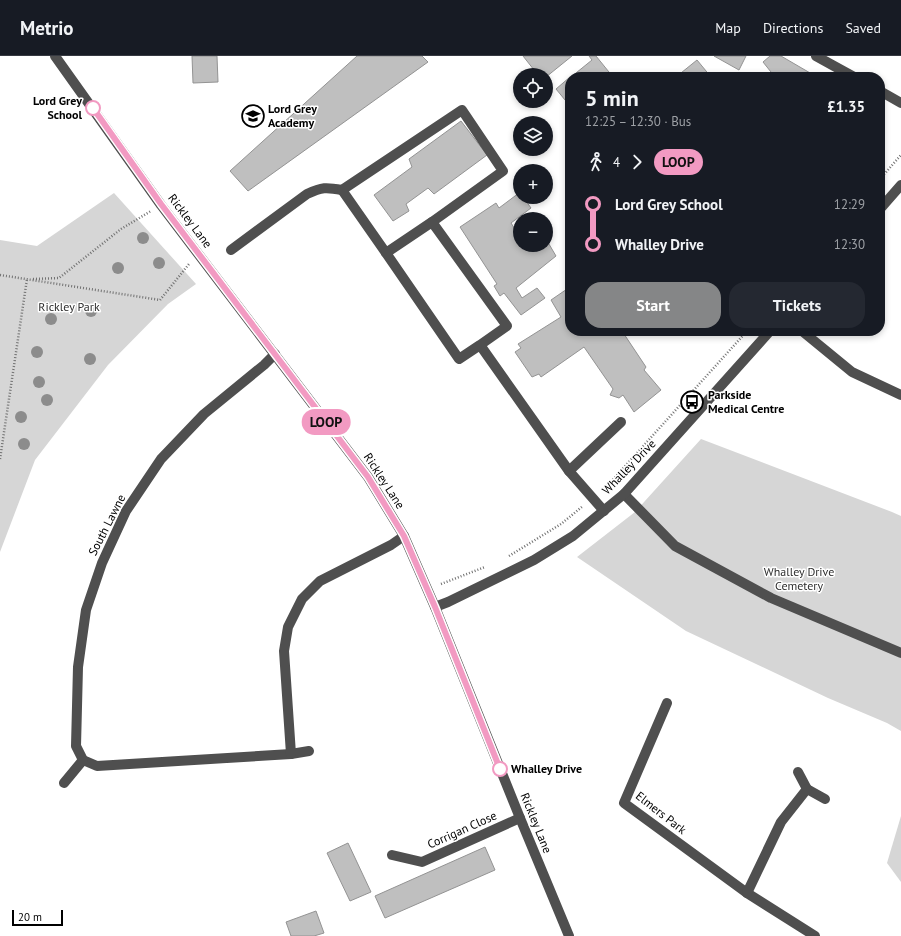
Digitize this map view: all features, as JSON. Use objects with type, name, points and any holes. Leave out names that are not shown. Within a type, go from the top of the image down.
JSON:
[{"type":"street","name":"Rickley Lane","points":[[55,56],[161,204],[368,477],[404,536],[435,607],[569,936]]},
{"type":"street","points":[[816,56],[845,72]]},
{"type":"street","points":[[885,94],[901,103]]},
{"type":"street","points":[[342,190],[462,110],[503,171],[386,253]]},
{"type":"street","points":[[885,203],[901,184]]},
{"type":"street","points":[[231,250],[307,194],[319,188],[330,187],[342,190],[459,359],[507,326],[432,222]]},
{"type":"street","name":"Whalley Drive","points":[[435,607],[534,560],[573,536],[604,511],[624,494],[766,336]]},
{"type":"street","points":[[808,336],[852,372],[901,395]]},
{"type":"street","points":[[480,345],[569,471],[604,511]]},
{"type":"street","name":"South Lawne","points":[[83,760],[76,746],[78,667],[86,610],[102,563],[126,512],[161,459],[204,414],[264,365],[275,354]]},
{"type":"street","points":[[569,471],[621,422]]},
{"type":"street","points":[[624,494],[675,546],[771,598],[901,653]]},
{"type":"street","points":[[291,754],[284,651],[288,626],[298,606],[302,599],[320,581],[391,545],[404,536]]},
{"type":"street","name":"Elmers Park","points":[[667,703],[624,803],[747,894],[815,936]]},
{"type":"street","points":[[64,784],[83,760],[98,766],[291,754],[308,751]]},
{"type":"street","points":[[798,772],[807,789],[825,799]]},
{"type":"street","points":[[747,894],[781,822],[807,789]]},
{"type":"street","name":"Corrigan Close","points":[[392,855],[422,862],[520,818]]},
{"type":"path","points":[[885,173],[901,155]]},
{"type":"path","points":[[27,279],[59,278],[121,229],[161,204]]},
{"type":"path","points":[[0,275],[160,300],[198,252]]},
{"type":"path","points":[[0,459],[27,279]]},
{"type":"path","points":[[504,558],[561,524],[609,484],[742,336]]},
{"type":"path","points":[[441,584],[491,565]]},
{"type":"green space","name":"Rickley Park","points":[[114,193],[196,284],[168,304],[108,365],[35,460],[0,552],[0,240],[37,246]]},
{"type":"green space","name":"Whalley Drive Cemetery","points":[[701,439],[901,516],[901,731],[887,723],[828,698],[686,631],[577,557],[635,512]]},
{"type":"green space","points":[[901,816],[901,882],[887,863]]},
{"type":"building","points":[[192,56],[217,56],[218,82],[193,83]]},
{"type":"building","points":[[357,56],[422,56],[428,62],[248,191],[230,171]]},
{"type":"building","points":[[523,56],[572,56],[553,71],[553,68],[532,68]]},
{"type":"building","points":[[589,56],[596,56],[609,72],[577,72],[592,60]]},
{"type":"building","points":[[714,56],[746,56],[739,70]]},
{"type":"building","points":[[770,56],[781,56],[808,72],[771,72],[763,62]]},
{"type":"building","points":[[697,60],[707,72],[682,72]]},
{"type":"building","points":[[565,81],[565,100],[556,89]]},
{"type":"building","points":[[461,121],[487,155],[434,194],[428,188],[406,204],[409,211],[393,221],[374,195],[412,167],[409,159]]},
{"type":"building","points":[[513,198],[513,204],[528,204],[531,208],[526,212],[513,212],[513,222],[511,223],[513,226],[513,252],[553,251],[556,256],[516,288],[522,298],[537,288],[545,298],[521,315],[504,293],[500,296],[494,286],[497,284],[460,227],[496,203],[499,208]]},
{"type":"building","points":[[565,290],[565,336],[625,336],[646,367],[644,370],[661,390],[634,412],[623,395],[619,398],[610,395],[613,389],[584,347],[541,377],[539,374],[532,377],[515,352],[521,348],[518,344],[561,317],[551,300]]},
{"type":"building","points":[[348,843],[371,892],[350,901],[327,853]]},
{"type":"building","points":[[485,847],[495,870],[385,918],[375,896]]},
{"type":"building","points":[[316,911],[324,933],[314,936],[291,936],[286,922]]},
{"type":"bus line","name":"LOOP","points":[[93,108],[161,204],[368,477],[404,536],[435,607],[500,769]]},
{"type":"place","name":"Lord Grey School","points":[[93,108]]},
{"type":"place","name":"Lord Grey Academy","points":[[253,116]]},
{"type":"place","name":"Parkside Medical Centre","points":[[692,402]]},
{"type":"place","name":"Whalley Drive","points":[[500,769]]}]
